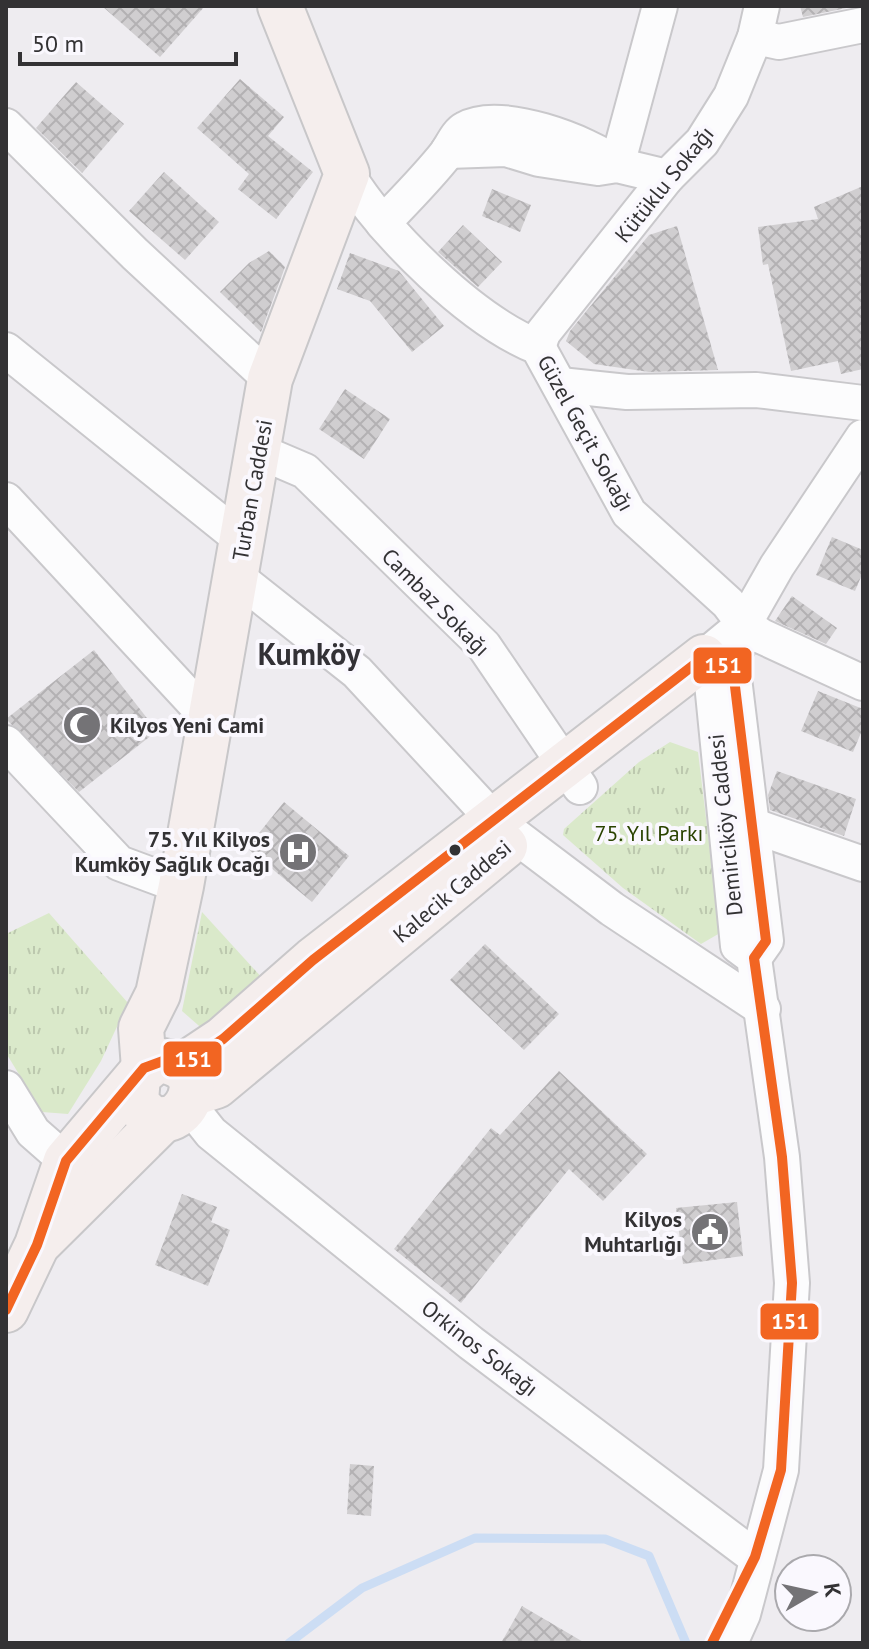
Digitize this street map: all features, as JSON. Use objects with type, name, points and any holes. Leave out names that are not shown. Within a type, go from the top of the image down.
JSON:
[{"type":"main road","points":[[280,6],[347,174]]},
{"type":"main road","name":"Turban Caddesi","points":[[173,1093],[158,994],[212,722],[270,379],[347,174]]},
{"type":"main road","name":"Kalecik Caddesi","points":[[173,1093],[216,1086],[506,827],[716,670]]},
{"type":"main road","points":[[6,1310],[37,1245],[66,1161],[173,1093]]},
{"type":"main road","points":[[37,1245],[173,1093]]},
{"type":"street","points":[[617,165],[660,6]]},
{"type":"street","points":[[758,22],[779,42],[863,25]]},
{"type":"street","name":"Kütüklu Sokağı","points":[[538,347],[543,333],[667,177],[702,142],[731,96],[758,22]]},
{"type":"street","points":[[383,223],[448,151],[462,130],[479,124],[516,126],[597,150],[617,165],[667,177]]},
{"type":"street","points":[[6,126],[135,254],[270,379]]},
{"type":"street","name":"Güzel Geçit Sokağı","points":[[347,174],[383,223],[475,312],[513,337],[538,347],[629,513],[728,603],[744,624],[761,636],[863,683]]},
{"type":"street","points":[[6,350],[240,559],[357,672],[506,827],[612,909],[763,1009]]},
{"type":"street","points":[[560,385],[627,392],[756,390],[863,403]]},
{"type":"street","name":"Kalecik Caddesi","points":[[716,670],[863,437]]},
{"type":"street","name":"Cambaz Sokağı","points":[[258,451],[305,471],[484,646],[572,775]]},
{"type":"street","points":[[6,500],[212,722]]},
{"type":"street","name":"Demirciköy Caddesi","points":[[712,1643],[733,1622],[781,1470],[792,1283],[782,1157],[754,958],[766,941],[740,826],[716,670]]},
{"type":"street","points":[[6,743],[119,863],[181,886]]},
{"type":"street","points":[[740,826],[863,864]]},
{"type":"street","points":[[6,1088],[33,1132],[66,1161]]},
{"type":"street","name":"Orkinos Sokağı","points":[[173,1093],[471,1343],[755,1557]]},
{"type":"green space","name":"75. Yıl Parkı","points":[[670,742],[698,752],[720,933],[701,944],[623,888],[563,835],[564,829],[639,762]]},
{"type":"green space","points":[[202,912],[264,980],[206,1032],[182,1011]]},
{"type":"green space","points":[[49,913],[128,1003],[101,1061],[68,1114],[42,1112],[6,1053],[6,934]]},
{"type":"building","points":[[102,6],[205,6],[160,57]]},
{"type":"building","points":[[800,6],[856,6],[803,17]]},
{"type":"building","points":[[240,79],[284,117],[268,136],[313,172],[276,219],[238,189],[249,174],[197,128]]},
{"type":"building","points":[[76,82],[124,124],[82,173],[36,128]]},
{"type":"building","points":[[164,172],[219,222],[185,260],[129,211]]},
{"type":"building","points":[[863,186],[863,369],[841,374],[838,361],[791,371],[768,264],[763,265],[758,227],[818,219],[814,207]]},
{"type":"building","points":[[492,189],[531,205],[520,232],[482,216]]},
{"type":"building","points":[[463,225],[502,262],[478,287],[438,252]]},
{"type":"building","points":[[677,226],[718,370],[649,372],[594,364],[566,341],[570,331],[649,235]]},
{"type":"building","points":[[269,251],[285,267],[261,332],[220,292],[249,263]]},
{"type":"building","points":[[350,253],[399,271],[444,326],[412,352],[370,301],[337,289]]},
{"type":"building","points":[[345,389],[390,419],[364,459],[319,429]]},
{"type":"building","points":[[832,537],[863,550],[863,572],[855,591],[816,575]]},
{"type":"building","points":[[792,596],[837,628],[826,644],[775,621]]},
{"type":"building","name":"Kilyos Yeni Cami","points":[[94,650],[157,731],[79,792],[6,719]]},
{"type":"building","points":[[818,691],[863,709],[863,728],[853,752],[801,731]]},
{"type":"building","points":[[777,771],[856,799],[844,836],[770,810],[768,795]]},
{"type":"building","name":"75. Yıl Kilyos Kumköy Sağlık Ocağı","points":[[284,802],[349,856],[312,902],[247,848]]},
{"type":"building","points":[[485,944],[559,1014],[524,1050],[450,980]]},
{"type":"building","points":[[559,1071],[647,1154],[603,1201],[569,1169],[461,1303],[394,1249],[491,1128],[500,1135]]},
{"type":"building","points":[[182,1194],[217,1207],[211,1222],[230,1230],[208,1286],[155,1265]]},
{"type":"building","name":"Kilyos Muhtarlığı","points":[[737,1202],[743,1256],[683,1264],[676,1208]]},
{"type":"building","points":[[350,1464],[374,1466],[371,1516],[347,1514]]},
{"type":"building","points":[[522,1606],[585,1643],[501,1643]]},
{"type":"waterway","points":[[289,1643],[362,1588],[475,1538],[605,1539],[649,1556],[686,1643]]},
{"type":"transit line","name":"151","points":[[6,1310],[37,1245],[66,1161],[144,1068],[163,1061],[181,1067],[223,1039],[313,960],[704,657],[733,670],[766,941],[754,958],[782,1157],[792,1283],[781,1470],[755,1557],[712,1643]]},
{"type":"place","name":"Kilyos Yeni Cami","points":[[82,725]]},
{"type":"place","name":"75. Yıl Kilyos Kumköy Sağlık Ocağı","points":[[298,852]]},
{"type":"place","name":"Kilyos Muhtarlığı","points":[[710,1232]]},
{"type":"district","name":"Kumköy","points":[[309,653]]}]
